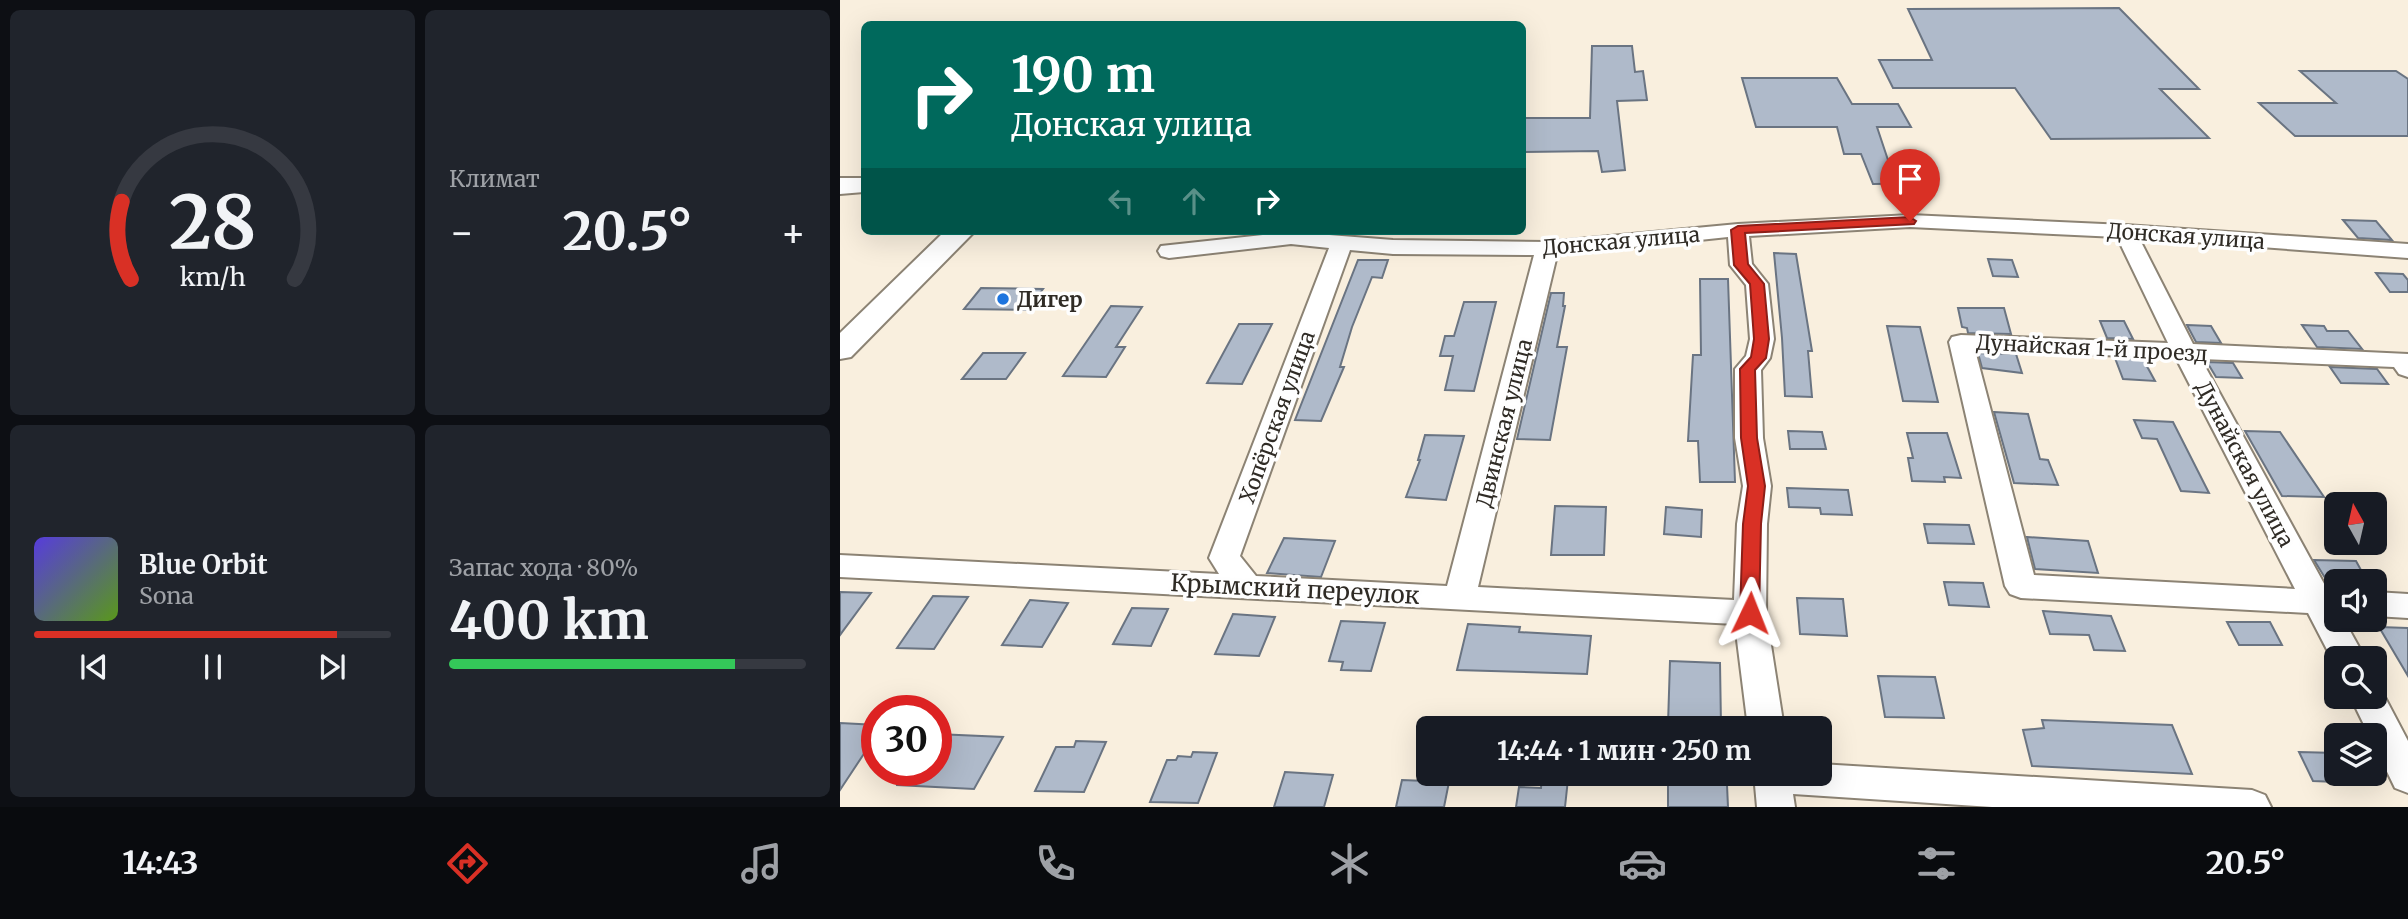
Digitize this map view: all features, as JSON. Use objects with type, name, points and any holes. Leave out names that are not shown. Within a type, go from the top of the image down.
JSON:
[{"type":"street","points":[[840,186],[861,185]]},
{"type":"street","name":"Донская улица","points":[[1169,251],[1291,238],[1393,247],[1548,249],[1738,230],[1910,221],[2125,231],[2408,251]]},
{"type":"street","points":[[1738,230],[1741,265],[1757,284],[1762,339],[1758,358],[1748,369],[1749,438],[1757,486],[1752,524],[1750,613],[1764,716]]},
{"type":"street","name":"Дунайская улица","points":[[2125,231],[2185,352],[2324,595]]},
{"type":"street","points":[[840,351],[957,235]]},
{"type":"street","name":"Хопёрская улица","points":[[1246,586],[1224,558],[1342,243]]},
{"type":"street","name":"Двинская улица","points":[[1460,597],[1548,249]]},
{"type":"street","name":"Дунайская 1-й проезд","points":[[2324,602],[2021,586],[1961,342],[2401,360],[2408,369]]},
{"type":"street","name":"Крымский переулок","points":[[840,566],[1750,613]]},
{"type":"street","points":[[2387,605],[2408,606]]},
{"type":"street","points":[[2374,709],[2408,777]]},
{"type":"street","points":[[1774,786],[2252,807]]},
{"type":"building","points":[[2119,8],[2199,89],[2160,89],[2209,138],[2051,139],[2015,88],[1893,88],[1879,60],[1932,60],[1908,9]]},
{"type":"building","points":[[1592,46],[1632,46],[1635,72],[1643,71],[1647,100],[1617,101],[1625,170],[1602,172],[1598,151],[1526,152],[1526,118],[1590,118]]},
{"type":"building","points":[[2300,71],[2396,71],[2408,79],[2408,136],[2295,136],[2259,103],[2336,103]]},
{"type":"building","points":[[1742,78],[1837,78],[1852,104],[1898,104],[1911,127],[1877,127],[1890,166],[1927,166],[1936,183],[1873,184],[1861,154],[1844,154],[1837,127],[1756,127]]},
{"type":"building","points":[[2343,220],[2376,221],[2392,240],[2358,238]]},
{"type":"building","points":[[1774,253],[1796,254],[1812,351],[1808,351],[1812,397],[1785,396]]},
{"type":"building","points":[[1988,259],[2012,260],[2018,277],[1993,276]]},
{"type":"building","points":[[1358,260],[1388,260],[1382,278],[1372,277],[1352,327],[1340,367],[1344,367],[1321,421],[1295,420]]},
{"type":"building","points":[[2376,273],[2403,274],[2408,280],[2408,292],[2390,292]]},
{"type":"building","points":[[1700,279],[1728,279],[1735,482],[1700,482],[1698,441],[1688,441],[1693,355],[1701,355]]},
{"type":"building","name":"Дигер","points":[[981,288],[1043,289],[1027,310],[964,309]]},
{"type":"building","points":[[1551,293],[1564,293],[1565,306],[1557,347],[1567,347],[1550,440],[1517,439]]},
{"type":"building","points":[[1464,302],[1496,302],[1474,391],[1445,390],[1453,356],[1440,356],[1445,336],[1454,336]]},
{"type":"building","points":[[1111,306],[1142,307],[1116,347],[1125,347],[1106,377],[1063,376]]},
{"type":"building","points":[[1958,308],[2004,308],[2011,334],[1968,333],[1967,328],[1962,327]]},
{"type":"building","points":[[2100,321],[2124,321],[2133,339],[2107,338]]},
{"type":"building","points":[[1239,324],[1272,324],[1242,384],[1207,383]]},
{"type":"building","points":[[2187,325],[2211,326],[2221,343],[2196,342]]},
{"type":"building","points":[[2302,325],[2324,326],[2327,331],[2348,331],[2362,349],[2317,347]]},
{"type":"building","points":[[1887,326],[1920,327],[1938,402],[1903,401]]},
{"type":"building","points":[[983,353],[1025,353],[1006,379],[962,379]]},
{"type":"building","points":[[1978,353],[2016,354],[2022,373],[1982,368]]},
{"type":"building","points":[[2115,358],[2143,359],[2155,381],[2123,379]]},
{"type":"building","points":[[2207,362],[2233,363],[2242,378],[2216,377]]},
{"type":"building","points":[[2330,367],[2377,369],[2388,384],[2341,383]]},
{"type":"building","points":[[1994,412],[2028,414],[2040,459],[2048,460],[2058,485],[2014,483]]},
{"type":"building","points":[[2134,420],[2173,422],[2209,493],[2181,491],[2157,439],[2142,438]]},
{"type":"building","points":[[1788,431],[1822,432],[1826,449],[1790,449]]},
{"type":"building","points":[[2245,431],[2280,432],[2324,497],[2282,496]]},
{"type":"building","points":[[1907,433],[1947,433],[1961,478],[1944,477],[1945,482],[1912,481],[1908,458],[1913,458]]},
{"type":"building","points":[[1425,435],[1464,436],[1446,500],[1406,497],[1420,460]]},
{"type":"building","points":[[1787,488],[1848,490],[1852,515],[1821,514],[1820,508],[1789,507]]},
{"type":"building","points":[[1555,506],[1606,507],[1604,555],[1551,555]]},
{"type":"building","points":[[1666,507],[1702,510],[1701,537],[1664,534]]},
{"type":"building","points":[[1924,524],[1969,525],[1974,544],[1928,543]]},
{"type":"building","points":[[2027,537],[2088,541],[2098,573],[2035,569]]},
{"type":"building","points":[[1284,538],[1335,541],[1321,577],[1267,573]]},
{"type":"building","points":[[2314,560],[2356,561],[2360,569],[2324,569],[2324,576]]},
{"type":"building","points":[[1944,582],[1983,583],[1989,607],[1949,605]]},
{"type":"building","points":[[840,592],[871,593],[840,635]]},
{"type":"building","points":[[933,596],[968,597],[934,649],[897,648]]},
{"type":"building","points":[[1797,598],[1843,599],[1847,636],[1800,634]]},
{"type":"building","points":[[1030,600],[1068,603],[1042,647],[1002,645]]},
{"type":"building","points":[[1132,608],[1168,609],[1151,646],[1113,644]]},
{"type":"building","points":[[2043,611],[2111,616],[2125,651],[2094,650],[2089,635],[2050,634]]},
{"type":"building","points":[[1233,614],[1275,617],[1259,656],[1215,654]]},
{"type":"building","points":[[1341,621],[1385,623],[1371,671],[1341,670],[1343,662],[1329,661]]},
{"type":"building","points":[[2227,622],[2270,622],[2282,645],[2239,645]]},
{"type":"building","points":[[1468,624],[1520,627],[1519,632],[1591,636],[1587,674],[1457,670]]},
{"type":"building","points":[[2387,627],[2408,628],[2408,676],[2382,632],[2387,632]]},
{"type":"building","points":[[1670,661],[1720,663],[1721,716],[1668,716]]},
{"type":"building","points":[[1878,676],[1935,677],[1944,718],[1885,717]]},
{"type":"building","points":[[2042,720],[2172,725],[2192,774],[2032,766],[2023,730],[2044,728]]},
{"type":"building","points":[[840,723],[861,724],[861,758],[840,790]]},
{"type":"building","points":[[952,735],[1003,737],[974,789],[916,786],[952,786]]},
{"type":"building","points":[[1076,741],[1106,742],[1084,792],[1035,791],[1056,747],[1074,747]]},
{"type":"building","points":[[1193,752],[1217,753],[1198,803],[1150,802],[1167,760],[1176,760],[1178,756],[1191,757]]},
{"type":"building","points":[[2299,752],[2324,753],[2324,781],[2313,781]]},
{"type":"building","points":[[1285,772],[1333,775],[1324,807],[1274,807]]},
{"type":"building","points":[[1402,780],[1416,781],[1416,786],[1448,786],[1444,807],[1396,807]]},
{"type":"building","points":[[1567,786],[1565,807],[1516,807],[1519,787]]},
{"type":"building","points":[[1668,786],[1727,786],[1728,807],[1668,807]]},
{"type":"place","name":"Дигер","points":[[1003,299]]},
{"type":"route","points":[[1750,613],[1752,524],[1757,486],[1749,438],[1748,369],[1758,358],[1762,339],[1757,284],[1741,265],[1738,230],[1910,221]]}]
